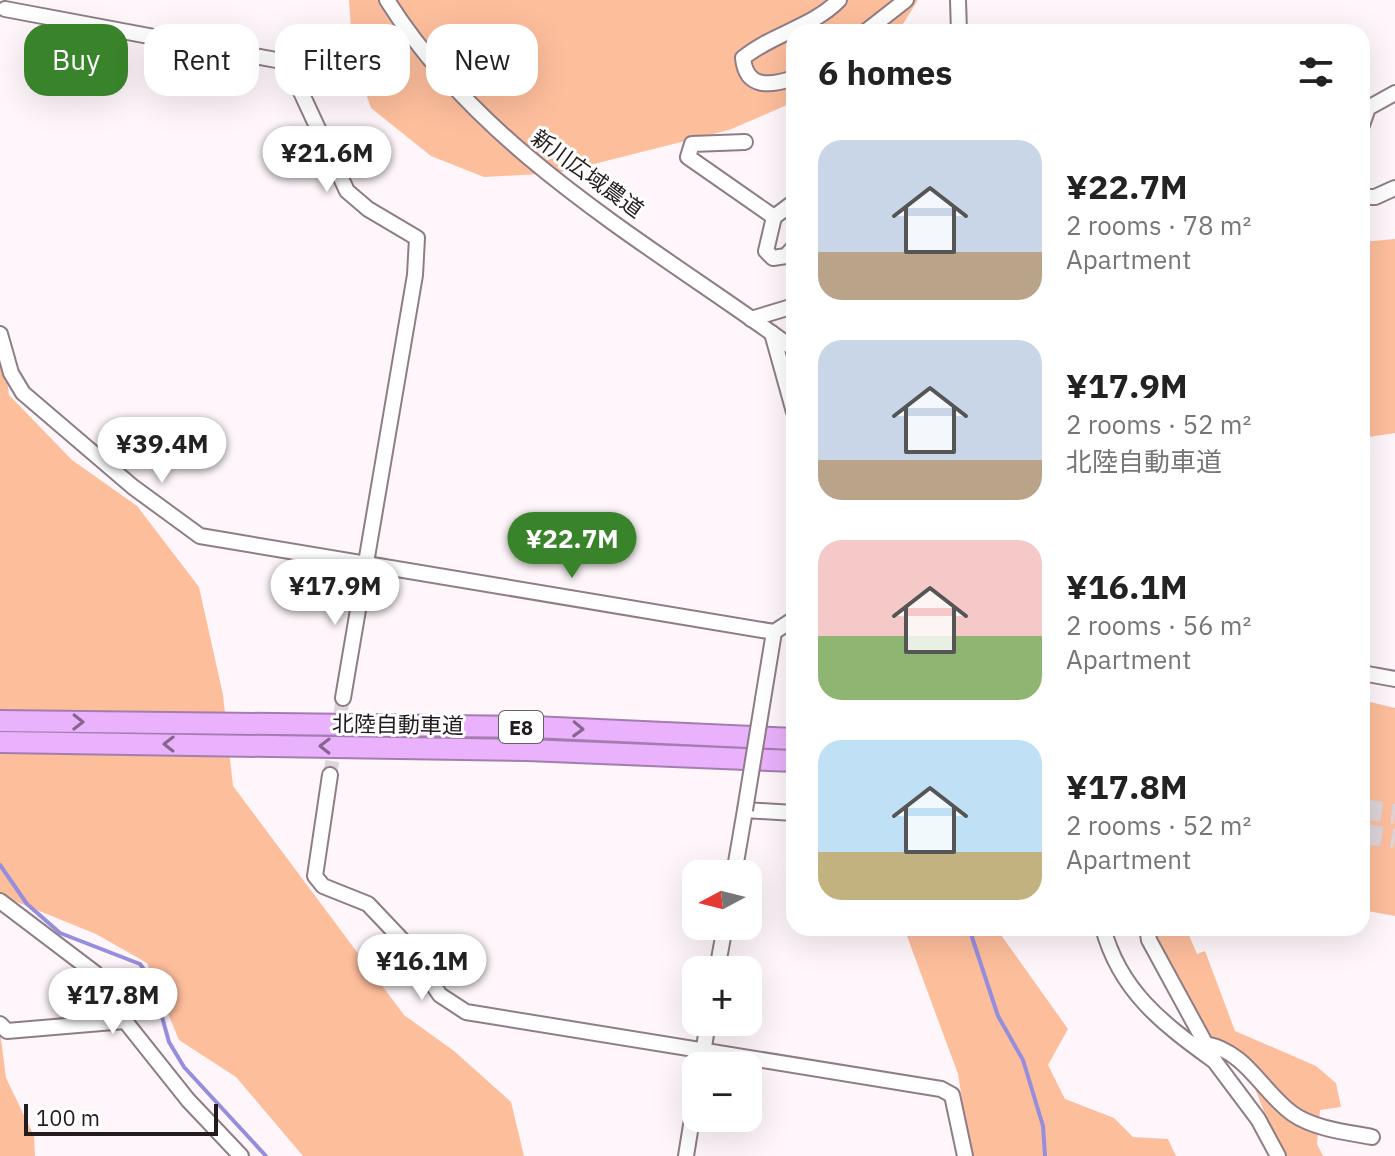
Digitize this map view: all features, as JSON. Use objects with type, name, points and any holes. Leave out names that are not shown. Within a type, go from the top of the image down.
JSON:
[{"type":"highway","name":"北陸自動車道","points":[[0,721],[533,727],[786,739]]},
{"type":"highway","name":"北陸自動車道","points":[[0,742],[648,753],[786,761]]},
{"type":"highway","points":[[402,748],[786,774]]},
{"type":"street","name":"新川広域農道","points":[[387,0],[404,27],[487,122],[538,167],[786,343]]},
{"type":"street","points":[[803,24],[821,15],[839,0]]},
{"type":"street","points":[[875,24],[906,0]]},
{"type":"street","points":[[958,0],[959,24]]},
{"type":"street","points":[[5,10],[287,62],[347,191],[368,209],[417,238],[415,275],[343,698]]},
{"type":"street","points":[[786,32],[756,47],[743,58],[744,71],[751,80],[765,85],[786,80]]},
{"type":"street","points":[[1370,107],[1395,93]]},
{"type":"street","points":[[745,142],[692,144],[688,157],[774,217]]},
{"type":"street","points":[[1370,197],[1395,188]]},
{"type":"street","points":[[786,208],[774,217],[766,251],[773,258],[786,256]]},
{"type":"street","points":[[751,319],[786,308]]},
{"type":"street","points":[[772,333],[786,383]]},
{"type":"street","points":[[0,334],[11,373],[23,393],[133,487],[200,536],[774,632],[786,624]]},
{"type":"street","points":[[736,860],[774,632]]},
{"type":"street","points":[[1370,674],[1395,679]]},
{"type":"street","points":[[330,775],[315,876],[323,886],[368,904],[403,941],[440,995],[466,1012],[941,1089],[952,1095],[965,1156]]},
{"type":"street","points":[[745,810],[786,813]]},
{"type":"street","points":[[0,901],[95,973],[125,1021],[188,1100],[241,1156]]},
{"type":"street","points":[[1105,936],[1128,983],[1154,1017],[1216,1063]]},
{"type":"street","points":[[1148,936],[1216,1063],[1258,1119],[1278,1156]]},
{"type":"street","points":[[0,1024],[7,1031],[125,1021]]},
{"type":"street","points":[[703,1052],[705,1036]]},
{"type":"street","points":[[1206,1044],[1218,1046],[1242,1061],[1292,1113],[1314,1125],[1372,1137]]},
{"type":"street","points":[[686,1156],[690,1132]]},
{"type":"shaded area","points":[[349,0],[918,0],[903,24],[786,24],[786,105],[729,130],[558,173],[484,177],[431,156],[371,108],[367,96],[410,96],[410,24],[351,24]]},
{"type":"shaded area","points":[[1395,239],[1395,433],[1370,437],[1370,241]]},
{"type":"shaded area","points":[[0,328],[9,395],[72,460],[137,506],[199,587],[223,695],[233,786],[404,1015],[454,1051],[511,1102],[524,1156],[303,1156],[236,1077],[179,1040],[147,963],[96,934],[0,895]]},
{"type":"shaded area","points":[[1370,702],[1395,708],[1395,916],[1370,911]]},
{"type":"shaded area","points":[[907,936],[1002,936],[1068,1029],[1048,1065],[1065,1099],[1114,1118],[1133,1137],[1168,1139],[1176,1156],[971,1156],[958,1074]]},
{"type":"shaded area","points":[[1146,936],[1189,936],[1197,954],[1205,951],[1235,1031],[1316,1066],[1336,1083],[1341,1107],[1320,1110],[1317,1144],[1323,1156],[1281,1156],[1251,1078],[1196,1033]]},
{"type":"shaded area","points":[[0,1031],[6,1078],[34,1136],[35,1156],[0,1156]]},
{"type":"waterway","points":[[0,865],[27,904],[60,933],[140,964],[152,981],[169,1042],[184,1067],[266,1156]]},
{"type":"waterway","points":[[972,936],[998,1016],[1023,1060],[1043,1126],[1045,1156]]},
{"type":"tunnel","points":[[330,775],[343,698]]},
{"type":"tunnel","points":[[1370,810],[1395,814]]},
{"type":"tunnel","points":[[1370,834],[1395,839]]}]
